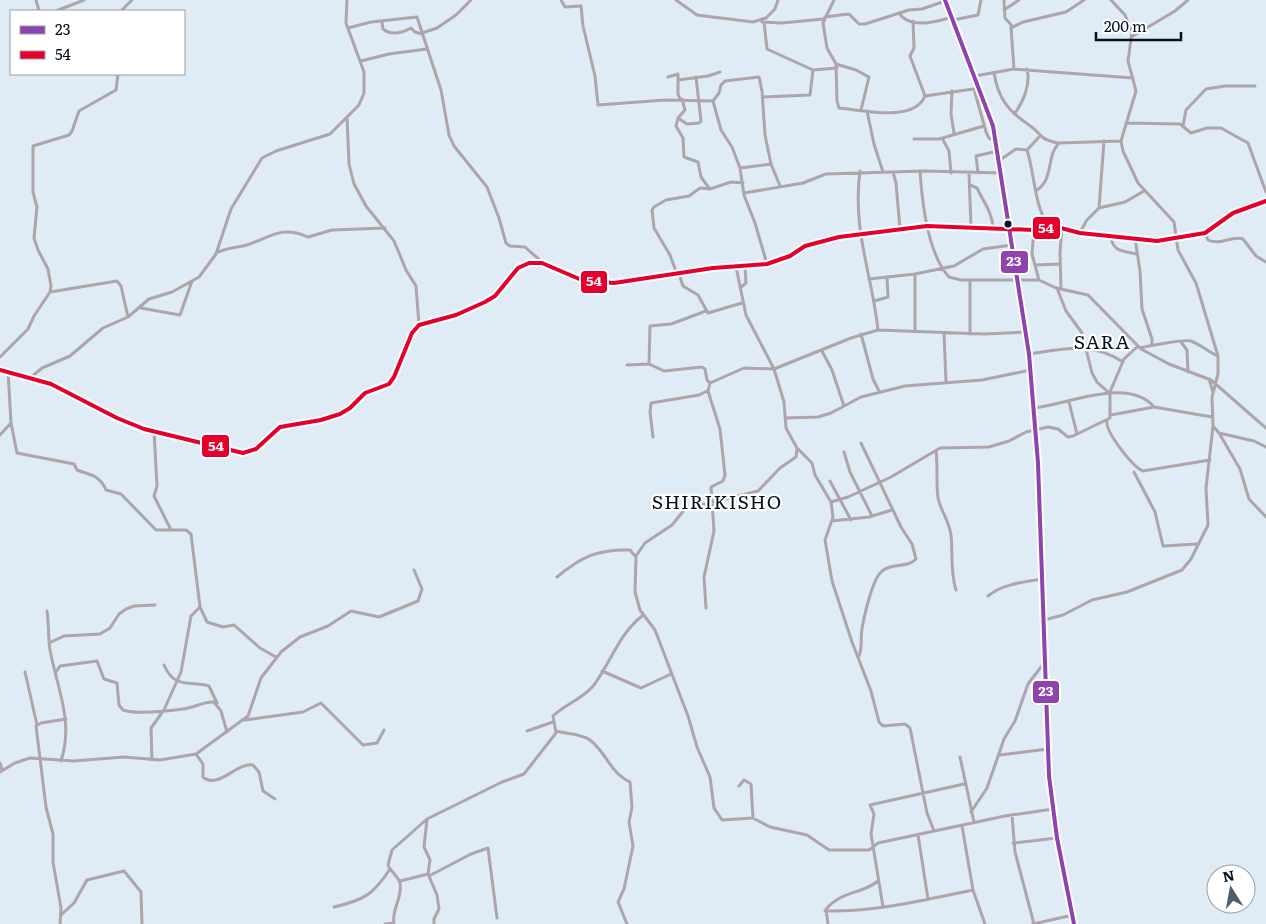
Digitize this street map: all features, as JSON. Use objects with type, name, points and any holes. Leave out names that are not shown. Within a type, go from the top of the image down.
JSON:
[{"type":"street","points":[[59,10],[84,0]]},
{"type":"street","points":[[121,10],[132,0]]},
{"type":"street","points":[[30,378],[42,368],[70,356],[103,328],[128,317],[149,299],[172,292],[204,272],[216,254],[231,209],[262,158],[276,151],[326,136],[359,105],[363,97],[365,78],[361,61],[348,28],[347,0]]},
{"type":"street","points":[[382,22],[383,29],[389,32],[402,33],[411,28],[414,32],[422,33],[437,28],[456,15],[471,0]]},
{"type":"street","points":[[561,0],[564,6],[581,6],[583,26],[595,76],[598,105],[681,99],[713,101]]},
{"type":"street","points":[[676,0],[689,10],[702,16],[740,22],[824,18],[849,14],[861,25],[945,1],[953,18],[980,88],[996,142],[1029,354],[1038,463],[1048,749],[1057,838],[1074,924]]},
{"type":"street","points":[[762,22],[772,13],[778,0]]},
{"type":"street","points":[[834,0],[824,18],[826,45],[836,66],[838,107],[867,112],[906,112],[921,103],[925,96],[980,88]]},
{"type":"street","points":[[899,13],[904,20],[926,23],[978,15],[981,0]]},
{"type":"street","points":[[1004,0],[1004,11],[1011,27],[1014,69]]},
{"type":"street","points":[[1004,11],[1020,0]]},
{"type":"street","points":[[1011,27],[1066,12],[1084,0]]},
{"type":"street","points":[[1044,620],[1063,615],[1092,600],[1128,592],[1175,573],[1187,565],[1208,525],[1206,488],[1213,426],[1213,392],[1216,383],[1218,356],[1196,283],[1178,250],[1178,239],[1174,222],[1144,191],[1128,163],[1121,142],[1136,91],[1128,61],[1132,37],[1130,23],[1111,0]]},
{"type":"street","points":[[1132,37],[1175,11],[1188,0]]},
{"type":"street","points":[[348,28],[415,16],[442,90],[449,135],[454,146],[487,187],[506,243],[510,246],[525,247],[542,263],[584,281],[614,283],[767,264],[790,256],[810,244],[927,226],[1034,230],[1062,228],[1080,233],[1157,241],[1178,239],[1205,233],[1229,215],[1266,201]]},
{"type":"street","points":[[913,21],[914,48],[910,56],[925,96]]},
{"type":"street","points":[[762,22],[767,49],[813,70],[836,66],[856,70],[869,77],[861,110]]},
{"type":"street","points":[[361,61],[389,54],[428,49]]},
{"type":"street","points":[[975,76],[1014,69],[1027,69],[1134,78]]},
{"type":"street","points":[[1014,114],[1022,101],[1027,86],[1027,69]]},
{"type":"street","points":[[763,97],[810,96],[813,70]]},
{"type":"street","points":[[678,80],[720,72]]},
{"type":"street","points":[[994,72],[999,96],[1014,114],[1039,136],[1059,143],[1121,142]]},
{"type":"street","points":[[668,76],[677,73],[678,94],[685,110],[678,118],[676,126],[683,138],[684,157],[698,162],[701,177],[710,188]]},
{"type":"street","points":[[0,357],[24,334],[50,292],[51,280],[48,269],[34,238],[37,207],[33,192],[33,146],[69,135],[79,111],[116,90],[118,75]]},
{"type":"street","points":[[713,101],[725,81],[756,76],[761,82],[765,135],[771,164],[780,186]]},
{"type":"street","points":[[678,118],[687,124],[700,122],[696,77]]},
{"type":"street","points":[[1183,126],[1186,110],[1206,90],[1224,86],[1255,86]]},
{"type":"street","points":[[974,89],[984,126],[989,138],[996,142]]},
{"type":"street","points":[[952,91],[951,114],[954,133]]},
{"type":"street","points":[[713,101],[721,130],[732,147],[740,168],[744,193],[767,264]]},
{"type":"street","points":[[867,112],[883,172]]},
{"type":"street","points":[[346,117],[349,164],[354,184],[366,206],[385,228],[398,248],[406,270],[416,286],[419,325]]},
{"type":"street","points":[[1126,123],[1183,126],[1191,133],[1211,128],[1225,130],[1248,143],[1266,192]]},
{"type":"street","points":[[914,139],[942,138],[954,133],[984,126]]},
{"type":"street","points":[[1027,150],[1039,136]]},
{"type":"street","points":[[942,138],[949,151],[951,173]]},
{"type":"street","points":[[1098,208],[1104,141]]},
{"type":"street","points":[[1036,190],[1047,180],[1055,147],[1059,143]]},
{"type":"street","points":[[1000,161],[1016,149],[1027,150]]},
{"type":"street","points":[[1027,150],[1040,215],[1049,228]]},
{"type":"street","points":[[978,173],[976,156],[998,151]]},
{"type":"street","points":[[740,168],[771,164]]},
{"type":"street","points":[[860,171],[857,191],[860,235],[878,330]]},
{"type":"street","points":[[744,193],[802,182],[824,174],[860,171],[1002,174]]},
{"type":"street","points":[[920,171],[922,204],[927,226],[942,269],[951,278],[970,280],[1039,280],[1056,288],[1092,298],[1139,347],[1154,358],[1216,383],[1265,426]]},
{"type":"street","points":[[892,172],[896,183],[900,229]]},
{"type":"street","points":[[969,174],[971,227]]},
{"type":"street","points":[[743,183],[730,182],[710,188],[700,188],[689,196],[661,202],[652,210],[655,231],[670,255],[683,286],[698,295],[706,311],[711,314],[743,302]]},
{"type":"street","points":[[970,184],[977,188],[983,203],[991,212],[993,227]]},
{"type":"street","points":[[1080,233],[1087,220],[1098,208],[1125,202],[1144,191]]},
{"type":"street","points":[[216,254],[226,248],[244,245],[281,232],[299,232],[308,236],[332,230],[385,228]]},
{"type":"street","points":[[1061,289],[1062,228]]},
{"type":"street","points":[[1034,230],[1032,254],[1039,280]]},
{"type":"street","points":[[1205,233],[1208,240],[1214,242],[1234,238],[1244,239],[1258,259],[1266,262]]},
{"type":"street","points":[[1111,236],[1112,244],[1116,249],[1137,254]]},
{"type":"street","points":[[1134,238],[1142,309],[1152,344]]},
{"type":"street","points":[[870,280],[942,269],[964,261],[983,249],[1012,246]]},
{"type":"street","points":[[0,370],[51,384],[118,418],[154,431],[194,439],[236,452],[250,452],[262,444],[280,426],[321,420],[340,414],[350,408],[366,393],[389,384],[394,377],[412,333],[419,325],[456,315],[485,302],[495,296],[521,266],[529,263],[542,263]]},
{"type":"street","points":[[1036,265],[1060,264]]},
{"type":"street","points":[[736,267],[746,315],[774,369],[784,402],[788,433],[797,448],[812,463],[815,474],[831,502],[832,521],[825,540],[829,566],[880,724],[885,726],[905,724],[910,728],[923,794],[930,824],[934,831]]},
{"type":"street","points":[[740,288],[746,282],[745,267]]},
{"type":"street","points":[[915,274],[915,331]]},
{"type":"street","points":[[874,301],[888,297],[887,278]]},
{"type":"street","points":[[970,280],[970,334]]},
{"type":"street","points":[[50,292],[117,281],[121,286],[128,317]]},
{"type":"street","points":[[140,308],[180,314],[192,281]]},
{"type":"street","points":[[1056,288],[1066,311],[1082,333],[1092,373],[1097,382],[1109,392]]},
{"type":"street","points":[[649,364],[650,326],[671,324],[706,311]]},
{"type":"street","points":[[710,383],[744,368],[774,369],[861,334],[878,330],[970,334],[1026,332]]},
{"type":"street","points":[[944,333],[946,382]]},
{"type":"street","points":[[861,334],[873,379],[879,391]]},
{"type":"street","points":[[1210,460],[1149,471],[1138,469],[1109,433],[1106,426],[1111,415],[1109,392],[1123,362],[1139,347],[1191,341],[1218,356]]},
{"type":"street","points":[[1181,342],[1188,350],[1188,372]]},
{"type":"street","points":[[1029,354],[1086,348],[1111,354],[1123,362]]},
{"type":"street","points":[[827,349],[826,354],[844,406]]},
{"type":"street","points":[[822,351],[826,354]]},
{"type":"street","points":[[627,365],[649,364],[664,371],[702,367],[705,368],[707,380],[710,383],[708,391],[720,429],[725,475],[723,481],[712,485],[711,502],[714,531],[704,576],[706,608]]},
{"type":"street","points":[[785,418],[818,417],[835,411],[861,397],[879,391],[946,382],[982,380],[1030,370]]},
{"type":"street","points":[[8,371],[10,423],[17,453],[74,464],[78,470],[92,473],[97,477],[103,482],[106,490],[122,494],[137,507],[154,528],[171,531],[186,530],[192,534],[200,607],[207,622],[223,627],[234,625],[260,648],[276,657]]},
{"type":"street","points":[[1209,379],[1213,392]]},
{"type":"street","points":[[653,437],[650,412],[652,403],[699,395],[708,391]]},
{"type":"street","points":[[1033,408],[1070,402],[1109,392],[1143,398],[1154,407]]},
{"type":"street","points":[[1070,402],[1077,434]]},
{"type":"street","points":[[1111,415],[1154,407],[1212,416]]},
{"type":"street","points":[[831,502],[860,492],[941,448],[989,447],[1035,429],[1052,427],[1068,437],[1107,421]]},
{"type":"street","points":[[0,435],[10,423]]},
{"type":"street","points":[[1213,426],[1240,469],[1248,499],[1266,517]]},
{"type":"street","points":[[154,431],[157,486],[154,496],[171,531]]},
{"type":"street","points":[[1219,433],[1254,441],[1266,446]]},
{"type":"street","points":[[858,656],[862,644],[862,628],[878,576],[883,570],[916,559],[912,544],[892,510],[861,443]]},
{"type":"street","points":[[797,448],[794,460],[780,468],[762,489],[684,509],[672,525],[645,543],[636,556],[635,592],[642,616],[653,626],[670,674],[688,716],[696,747],[710,777],[716,814],[722,820],[752,818],[770,827],[807,836],[828,850],[867,851],[878,843],[974,822],[1053,809]]},
{"type":"street","points":[[936,451],[938,497],[942,511],[948,521],[952,543],[952,576],[956,590]]},
{"type":"street","points":[[844,452],[872,516]]},
{"type":"street","points":[[1134,472],[1155,512],[1163,546],[1198,544]]},
{"type":"street","points":[[830,481],[852,520]]},
{"type":"street","points":[[832,521],[852,520],[892,510]]},
{"type":"street","points":[[557,577],[583,557],[601,551],[630,550],[636,556]]},
{"type":"street","points":[[0,763],[1,771],[23,759],[61,761],[124,757],[167,760],[196,754],[244,720],[250,712],[261,678],[276,657],[300,637],[328,626],[351,611],[379,617],[416,603],[420,599],[422,589],[414,570]]},
{"type":"street","points":[[988,596],[1012,584],[1042,579]]},
{"type":"street","points":[[49,643],[64,636],[100,634],[114,625],[119,614],[126,609],[134,606],[155,605]]},
{"type":"street","points":[[152,760],[151,728],[164,710],[178,681],[183,664],[191,616],[200,607]]},
{"type":"street","points":[[47,612],[49,643],[64,699],[66,719],[61,761]]},
{"type":"street","points":[[556,731],[553,722],[556,714],[586,693],[602,671],[628,627],[642,616]]},
{"type":"street","points":[[56,672],[60,666],[97,661],[104,679],[117,682],[119,705],[123,710],[132,712],[184,709],[205,702],[217,703]]},
{"type":"street","points":[[971,812],[987,788],[1004,739],[1016,721],[1028,684],[1045,662]]},
{"type":"street","points":[[164,665],[168,673],[178,681],[186,684],[209,686],[227,727],[227,732]]},
{"type":"street","points":[[602,671],[641,688],[670,674]]},
{"type":"street","points":[[25,672],[37,725],[36,730],[46,807],[53,834],[53,862],[59,890],[60,924]]},
{"type":"street","points":[[244,720],[296,714],[321,703],[363,745],[377,743],[384,730]]},
{"type":"street","points":[[37,725],[66,719]]},
{"type":"street","points":[[527,731],[553,722]]},
{"type":"street","points":[[385,924],[394,924],[400,882],[390,869],[389,858],[392,850],[427,819],[502,782],[524,774],[556,731]]},
{"type":"street","points":[[556,731],[588,739],[606,757],[616,774],[630,782],[632,807],[629,822],[633,846],[624,889],[618,902],[627,924]]},
{"type":"street","points":[[1000,755],[1048,749]]},
{"type":"street","points":[[196,754],[203,764],[205,779],[216,780],[245,765],[253,765],[260,772],[262,791],[275,799]]},
{"type":"street","points":[[960,756],[964,784],[974,822]]},
{"type":"street","points":[[739,786],[744,780],[751,784],[752,818]]},
{"type":"street","points":[[882,907],[871,834],[874,818],[870,805],[964,784]]},
{"type":"street","points":[[1012,815],[1014,843],[1033,924],[1073,915]]},
{"type":"street","points":[[427,819],[423,843],[430,862],[428,875],[437,895],[439,909],[434,919],[434,924]]},
{"type":"street","points":[[962,826],[973,890],[985,924]]},
{"type":"street","points":[[918,835],[928,899]]},
{"type":"street","points":[[1014,843],[1057,838]]},
{"type":"street","points":[[400,882],[428,875],[471,854],[488,848],[497,918]]},
{"type":"street","points":[[334,907],[361,899],[379,887],[390,869]]},
{"type":"street","points":[[60,915],[74,903],[87,880],[123,871],[140,891],[142,924]]},
{"type":"street","points":[[828,924],[826,911],[836,899],[870,886],[878,880]]},
{"type":"street","points":[[826,911],[846,912],[882,907],[973,890]]},
{"type":"transit line","name":"23","points":[[945,0],[993,126],[1029,354],[1038,463],[1049,776],[1057,838],[1074,924]]},
{"type":"transit line","name":"54","points":[[0,370],[51,384],[117,418],[144,429],[243,453],[256,449],[280,427],[321,420],[340,414],[350,408],[365,393],[389,384],[394,377],[412,333],[419,325],[456,315],[485,302],[495,296],[518,268],[529,263],[542,263],[584,281],[614,283],[713,268],[767,264],[790,256],[805,246],[839,237],[927,226],[1034,230],[1057,227],[1080,233],[1157,241],[1205,233],[1233,213],[1266,201]]},
{"type":"district","name":"SARA","points":[[1102,342]]},
{"type":"district","name":"SHIRIKISHO","points":[[717,502]]}]
